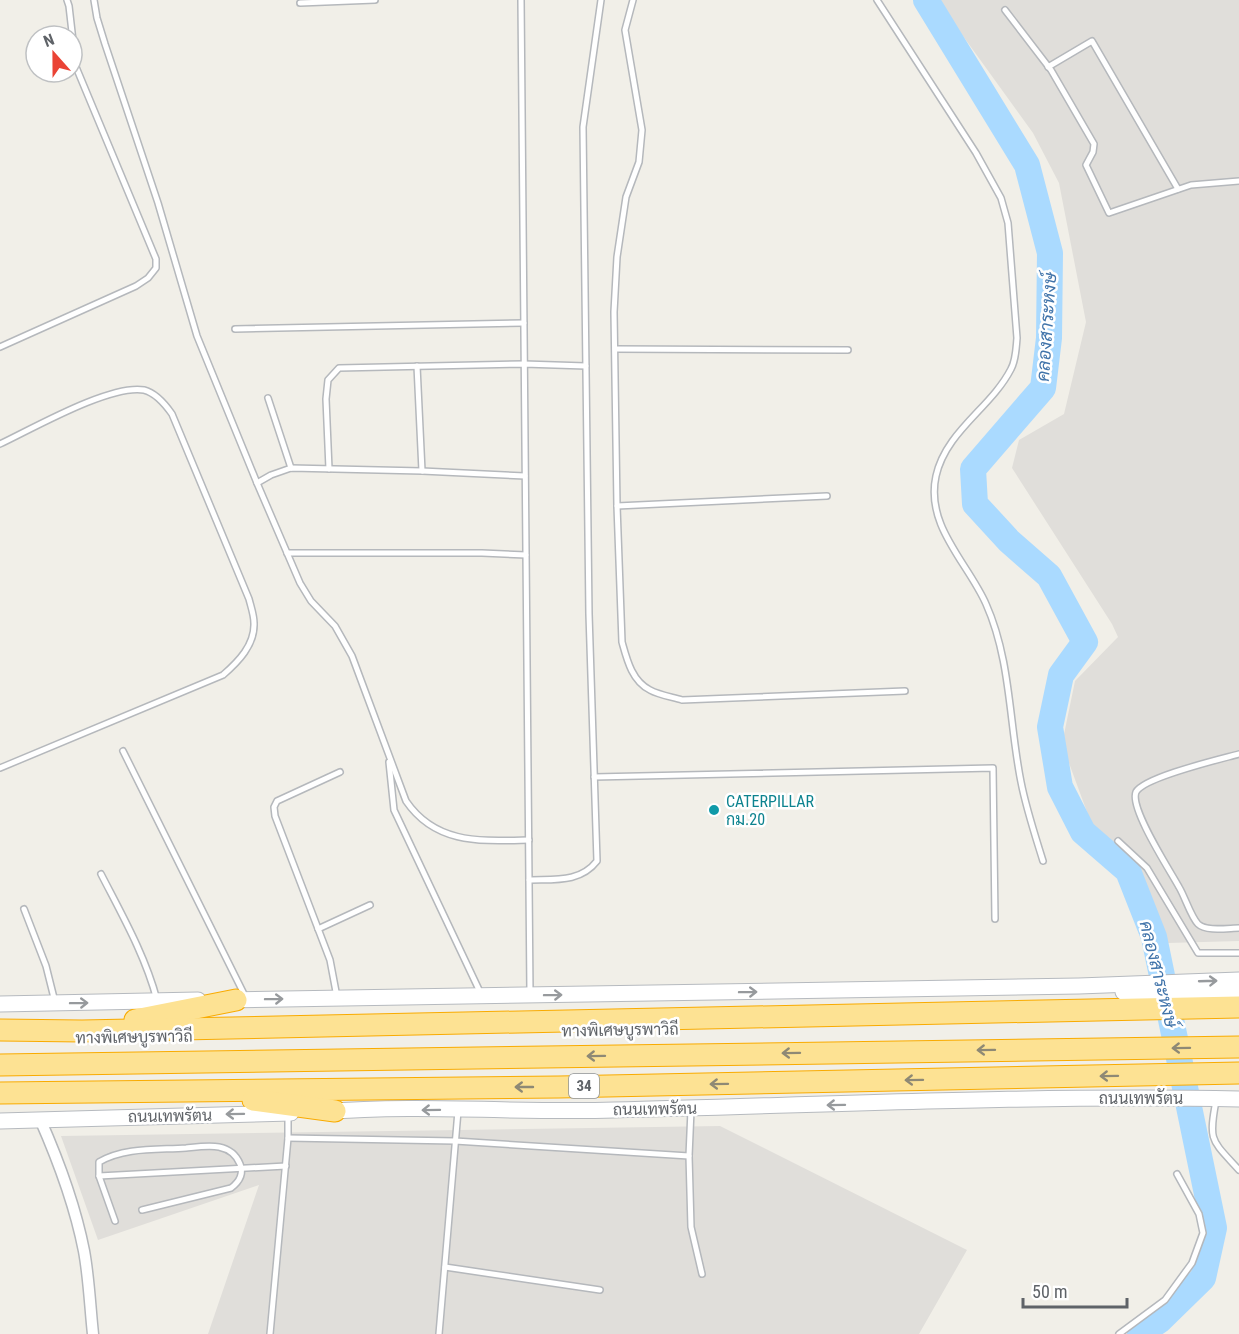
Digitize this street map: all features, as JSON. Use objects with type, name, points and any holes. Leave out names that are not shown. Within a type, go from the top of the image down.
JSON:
[{"type":"highway","points":[[0,1030],[82,1031],[1152,995],[1179,995],[1239,1007]]},
{"type":"highway","points":[[82,1031],[241,1000]]},
{"type":"highway","name":"ทางพิเศษบูรพาวิถี","points":[[0,1039],[1239,1021]]},
{"type":"highway","name":"ทางพิเศษบูรพาวิถี","points":[[0,1065],[1239,1047]]},
{"type":"highway","name":"ถนนเทพรัตน","points":[[0,1093],[559,1087],[1239,1073]]},
{"type":"highway","points":[[170,1090],[336,1111]]},
{"type":"main road","points":[[1179,995],[1239,980]]},
{"type":"main road","points":[[0,1004],[1079,986],[1152,995]]},
{"type":"main road","points":[[1179,995],[1239,994]]},
{"type":"main road","name":"ถนนเทพรัตน","points":[[0,1121],[336,1111],[458,1109],[566,1112],[1127,1097],[1239,1098]]},
{"type":"street","points":[[40,1119],[60,1164],[84,1250],[92,1334]]},
{"type":"lane","points":[[0,347],[136,286],[148,279],[156,268],[156,259],[76,67],[67,0]]},
{"type":"lane","points":[[94,0],[97,18],[158,203],[197,336],[300,583],[311,601],[344,639],[406,801],[414,812],[441,832],[477,841],[529,840]]},
{"type":"lane","points":[[300,3],[375,0]]},
{"type":"lane","points":[[520,0],[530,995]]},
{"type":"lane","points":[[529,880],[572,878],[589,871],[597,861],[589,614],[583,127],[601,0]]},
{"type":"lane","points":[[633,0],[625,30],[642,130],[639,162],[626,197],[617,257],[615,349],[616,506],[622,642],[627,661],[634,675],[650,690],[682,700],[905,691]]},
{"type":"lane","points":[[877,0],[976,153],[1001,198],[1008,223],[1017,338],[1012,368],[998,390],[945,451],[936,477],[934,500],[945,537],[985,602],[997,633],[1021,782],[1043,861]]},
{"type":"lane","points":[[1005,9],[1048,67],[1094,144],[1093,152],[1086,165],[1109,213],[1191,185],[1239,181]]},
{"type":"lane","points":[[1048,67],[1092,40],[1178,189]]},
{"type":"lane","points":[[236,329],[524,323]]},
{"type":"lane","points":[[615,349],[848,350]]},
{"type":"lane","points":[[329,469],[326,399],[328,380],[339,368],[524,364],[586,366]]},
{"type":"lane","points":[[417,366],[422,471]]},
{"type":"lane","points":[[0,444],[91,401],[123,390],[145,390],[162,400],[172,414],[244,588],[254,623],[252,636],[241,658],[223,675],[0,768]]},
{"type":"lane","points":[[268,398],[291,468]]},
{"type":"lane","points":[[257,483],[291,468],[525,476]]},
{"type":"lane","points":[[616,506],[827,496]]},
{"type":"lane","points":[[287,553],[526,555]]},
{"type":"lane","points":[[123,752],[241,1000]]},
{"type":"lane","points":[[388,754],[394,810],[482,996]]},
{"type":"lane","points":[[1239,754],[1169,773],[1136,792],[1136,800],[1140,816],[1158,852],[1199,925],[1239,928]]},
{"type":"lane","points":[[594,777],[993,768],[995,919]]},
{"type":"lane","points":[[338,998],[330,960],[275,816],[274,807],[278,801],[340,772]]},
{"type":"lane","points":[[1118,841],[1147,868],[1198,953],[1239,953]]},
{"type":"lane","points":[[101,874],[140,951],[157,1001]]},
{"type":"lane","points":[[318,929],[370,905]]},
{"type":"lane","points":[[24,909],[46,966],[56,1003]]},
{"type":"lane","points":[[1208,1099],[1211,1135],[1217,1146],[1239,1170]]},
{"type":"lane","points":[[691,1108],[689,1156],[691,1227],[702,1274]]},
{"type":"lane","points":[[439,1334],[458,1109]]},
{"type":"lane","points":[[270,1334],[288,1138],[288,1113]]},
{"type":"lane","points":[[288,1138],[455,1141],[689,1156]]},
{"type":"lane","points":[[115,1221],[99,1176],[99,1162],[118,1154],[217,1146],[234,1154],[242,1168],[240,1178],[231,1188],[142,1210]]},
{"type":"lane","points":[[99,1176],[285,1166]]},
{"type":"lane","points":[[1119,1334],[1165,1300],[1192,1263],[1203,1233],[1199,1214],[1177,1174]]},
{"type":"lane","points":[[445,1267],[600,1290]]},
{"type":"shaded area","points":[[937,0],[1239,0],[1239,941],[1168,943],[1135,866],[1094,831],[1062,744],[1075,681],[1118,637],[1112,624],[1012,468],[1019,440],[1064,414],[1086,322],[1059,183],[1033,133]]},
{"type":"shaded area","points":[[720,1126],[967,1250],[919,1334],[208,1334],[259,1185],[98,1240],[61,1136]]},
{"type":"waterway","name":"คลองสาระหงษ์","points":[[926,0],[1027,165],[1050,253],[1049,338],[1043,388],[973,469],[975,504],[1009,541],[1049,576],[1085,642],[1061,675],[1050,727],[1060,787],[1083,832],[1128,871],[1154,937],[1214,1228],[1203,1278],[1160,1320],[1140,1334]]},
{"type":"place","name":"CATERPILLAR กม.20","points":[[714,810]]}]
